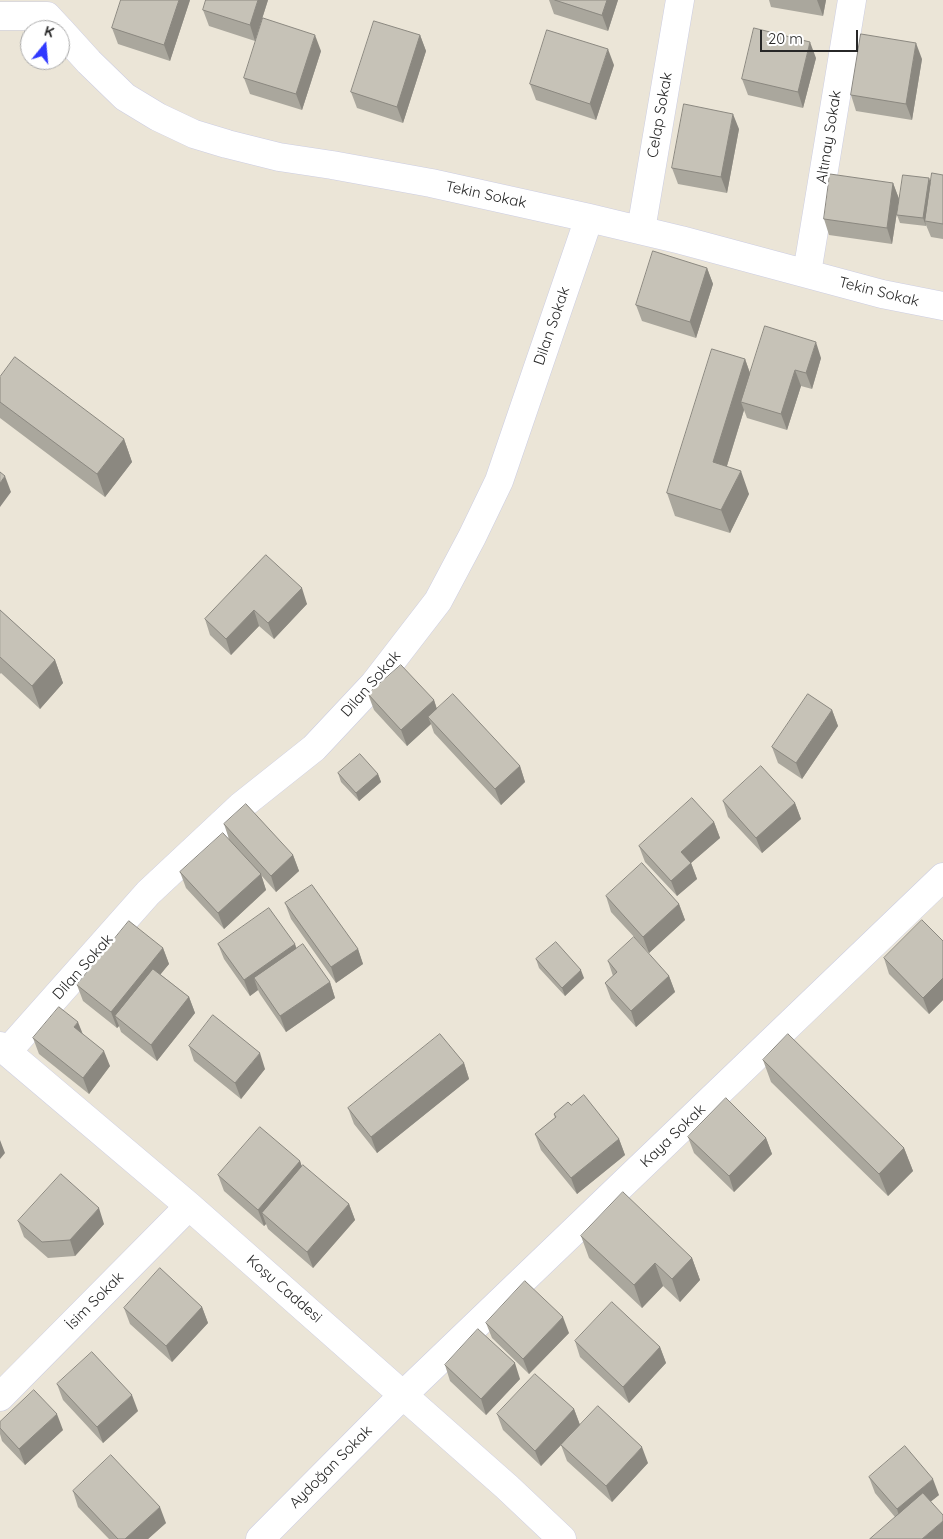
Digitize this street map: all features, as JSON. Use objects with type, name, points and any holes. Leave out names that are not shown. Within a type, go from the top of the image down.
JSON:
[{"type":"street","name":"Celap Sokak","points":[[640,230],[680,0]]},
{"type":"street","name":"Altınay Sokak","points":[[807,273],[852,0]]},
{"type":"street","name":"Tekin Sokak","points":[[0,16],[51,19],[89,62],[125,96],[158,117],[194,134],[279,157],[431,183],[589,218],[882,294],[943,306]]},
{"type":"street","name":"Dilan Sokak","points":[[3,1049],[148,893],[241,806],[314,748],[374,684],[438,601],[499,481],[589,218]]},
{"type":"street","name":"Kaya Sokak","points":[[403,1395],[943,877]]},
{"type":"street","name":"Koşu Caddesi","points":[[3,1049],[189,1206],[507,1487],[562,1539]]},
{"type":"street","name":"İsim Sokak","points":[[0,1397],[189,1206]]},
{"type":"street","name":"Aydoğan Sokak","points":[[260,1539],[403,1395]]},
{"type":"building","points":[[121,0],[179,0],[164,45],[112,28]]},
{"type":"building","points":[[206,0],[258,0],[250,25],[203,10]]},
{"type":"building","points":[[555,0],[607,0],[602,15]]},
{"type":"building","points":[[263,18],[315,35],[296,94],[244,78]]},
{"type":"building","points":[[374,21],[420,35],[397,107],[351,92]]},
{"type":"building","points":[[754,28],[810,42],[798,92],[742,79]]},
{"type":"building","points":[[547,30],[608,49],[590,104],[530,84]]},
{"type":"building","points":[[861,34],[916,43],[906,104],[851,95]]},
{"type":"building","points":[[684,104],[733,114],[721,177],[672,168]]},
{"type":"building","points":[[932,173],[943,175],[943,224],[925,221]]},
{"type":"building","points":[[830,174],[893,183],[887,228],[824,219]]},
{"type":"building","points":[[903,175],[929,178],[923,218],[897,215]]},
{"type":"building","points":[[653,251],[707,268],[690,322],[636,305]]},
{"type":"building","points":[[765,326],[816,342],[806,373],[795,370],[781,414],[741,402]]},
{"type":"building","points":[[712,349],[745,359],[713,462],[741,471],[721,510],[667,493]]},
{"type":"building","points":[[15,357],[124,439],[97,474],[0,402],[0,377]]},
{"type":"building","points":[[0,472],[5,476],[0,483]]},
{"type":"building","points":[[266,555],[302,588],[268,623],[254,610],[226,639],[205,619]]},
{"type":"building","points":[[0,610],[55,660],[32,686],[0,657]]},
{"type":"building","points":[[401,665],[434,700],[401,730],[368,694]]},
{"type":"building","points":[[453,694],[520,766],[495,789],[428,717]]},
{"type":"building","points":[[808,694],[832,710],[796,763],[772,747]]},
{"type":"building","points":[[360,754],[378,774],[356,793],[338,773]]},
{"type":"building","points":[[761,766],[795,803],[756,838],[723,801]]},
{"type":"building","points":[[692,798],[714,822],[681,852],[691,863],[671,881],[639,846]]},
{"type":"building","points":[[246,804],[293,855],[271,876],[224,824]]},
{"type":"building","points":[[223,833],[261,874],[218,913],[180,872]]},
{"type":"building","points":[[642,863],[679,904],[643,937],[606,896]]},
{"type":"building","points":[[312,885],[358,949],[331,967],[285,903]]},
{"type":"building","points":[[269,908],[295,944],[244,980],[218,944]]},
{"type":"building","points":[[922,920],[943,941],[943,978],[923,998],[884,958]]},
{"type":"building","points":[[129,921],[163,948],[111,1012],[77,985]]},
{"type":"building","points":[[634,937],[669,976],[631,1011],[605,983],[617,972],[608,961]]},
{"type":"building","points":[[556,942],[581,970],[562,988],[536,959]]},
{"type":"building","points":[[303,944],[330,982],[280,1016],[254,978]]},
{"type":"building","points":[[153,969],[189,997],[151,1045],[115,1016]]},
{"type":"building","points":[[59,1007],[78,1022],[74,1027],[104,1051],[83,1078],[33,1038]]},
{"type":"building","points":[[213,1015],[260,1053],[235,1083],[189,1046]]},
{"type":"building","points":[[440,1034],[464,1063],[371,1137],[348,1108]]},
{"type":"building","points":[[788,1034],[904,1148],[879,1174],[763,1060]]},
{"type":"building","points":[[584,1095],[619,1139],[571,1178],[535,1134],[556,1117],[554,1114],[568,1102],[571,1105]]},
{"type":"building","points":[[726,1098],[766,1138],[729,1176],[688,1137]]},
{"type":"building","points":[[260,1127],[300,1161],[258,1210],[218,1175]]},
{"type":"building","points":[[303,1165],[349,1204],[307,1252],[262,1213]]},
{"type":"building","points":[[61,1174],[99,1208],[70,1240],[42,1242],[18,1221]]},
{"type":"building","points":[[623,1192],[692,1258],[672,1279],[655,1263],[634,1285],[581,1236]]},
{"type":"building","points":[[160,1268],[202,1307],[166,1346],[124,1308]]},
{"type":"building","points":[[525,1281],[563,1317],[523,1359],[486,1323]]},
{"type":"building","points":[[612,1302],[660,1347],[623,1387],[575,1341]]},
{"type":"building","points":[[478,1329],[515,1363],[481,1399],[445,1365]]},
{"type":"building","points":[[92,1352],[132,1395],[97,1427],[57,1384]]},
{"type":"building","points":[[535,1374],[574,1409],[535,1451],[497,1414]]},
{"type":"building","points":[[34,1390],[57,1414],[19,1449],[0,1428],[0,1422]]},
{"type":"building","points":[[598,1406],[642,1447],[606,1486],[561,1445]]},
{"type":"building","points":[[905,1446],[933,1479],[897,1509],[869,1477]]},
{"type":"building","points":[[111,1455],[160,1507],[125,1539],[118,1539],[73,1491]]},
{"type":"building","points":[[923,1493],[943,1515],[943,1521],[922,1539],[870,1539]]}]
